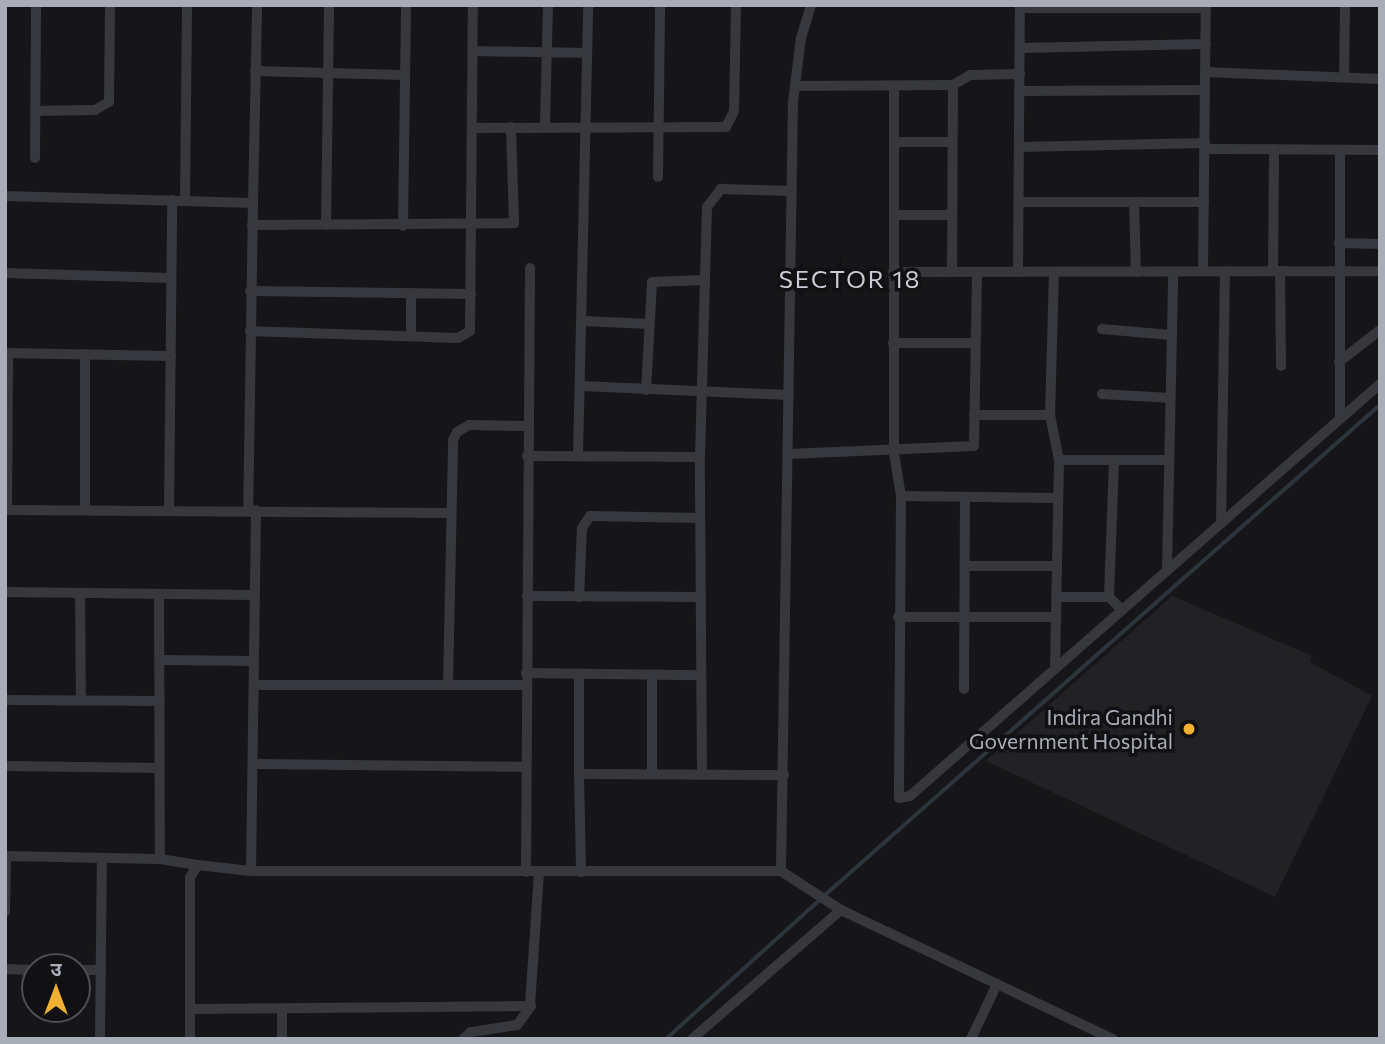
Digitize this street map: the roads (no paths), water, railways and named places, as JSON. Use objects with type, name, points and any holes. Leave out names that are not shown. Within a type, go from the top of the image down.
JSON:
[{"type":"street","points":[[35,158],[36,5]]},
{"type":"street","points":[[35,111],[106,106],[110,5]]},
{"type":"street","points":[[185,200],[187,5]]},
{"type":"street","points":[[251,871],[255,595],[250,291],[257,5]]},
{"type":"street","points":[[326,225],[329,5]]},
{"type":"street","points":[[403,226],[406,5]]},
{"type":"street","points":[[250,331],[466,336],[471,294],[473,5]]},
{"type":"street","points":[[545,126],[548,5]]},
{"type":"street","points":[[578,456],[582,386],[588,5]]},
{"type":"street","points":[[657,177],[660,5]]},
{"type":"street","points":[[473,128],[586,125],[716,128],[733,121],[736,5]]},
{"type":"street","points":[[782,871],[795,86],[811,5]]},
{"type":"street","points":[[1344,77],[1345,5]]},
{"type":"street","points":[[1018,272],[1020,7],[1206,6],[1203,271]]},
{"type":"street","points":[[1020,48],[1206,44]]},
{"type":"street","points":[[473,51],[587,53]]},
{"type":"street","points":[[255,71],[404,75]]},
{"type":"street","points":[[1206,72],[1380,79]]},
{"type":"street","points":[[795,86],[953,85],[970,75],[1020,74]]},
{"type":"street","points":[[952,272],[950,142],[953,85]]},
{"type":"street","points":[[894,86],[892,342],[894,453],[901,496],[897,793],[904,800],[1055,665],[1380,384]]},
{"type":"street","points":[[1019,91],[1205,90]]},
{"type":"street","points":[[252,225],[472,227],[514,223],[511,127]]},
{"type":"street","points":[[894,142],[950,142]]},
{"type":"street","points":[[1019,147],[1205,146],[1380,150]]},
{"type":"street","points":[[1274,149],[1281,366]]},
{"type":"street","points":[[1339,419],[1340,149]]},
{"type":"street","points":[[702,775],[700,457],[705,280],[711,196],[730,187],[792,191]]},
{"type":"street","points":[[5,196],[253,203]]},
{"type":"street","points":[[169,510],[172,200]]},
{"type":"street","points":[[1018,202],[1204,202]]},
{"type":"street","points":[[1134,202],[1136,272]]},
{"type":"street","points":[[894,215],[950,215]]},
{"type":"street","points":[[1339,243],[1380,243]]},
{"type":"street","points":[[526,872],[530,268]]},
{"type":"street","points":[[1221,523],[1225,271]]},
{"type":"street","points":[[894,272],[1380,271]]},
{"type":"street","points":[[788,454],[894,453],[968,449],[974,446],[977,272]]},
{"type":"street","points":[[1054,272],[1050,415],[1059,460],[1055,665]]},
{"type":"street","points":[[1167,570],[1172,272]]},
{"type":"street","points":[[5,273],[171,278]]},
{"type":"street","points":[[646,390],[653,282],[705,280]]},
{"type":"street","points":[[250,291],[471,294]]},
{"type":"street","points":[[411,293],[411,334]]},
{"type":"street","points":[[583,321],[649,324]]},
{"type":"street","points":[[1102,329],[1171,335]]},
{"type":"street","points":[[1339,362],[1380,330]]},
{"type":"street","points":[[892,342],[975,343]]},
{"type":"street","points":[[171,356],[6,353],[6,510],[450,513]]},
{"type":"street","points":[[85,510],[86,354]]},
{"type":"street","points":[[582,386],[789,395]]},
{"type":"street","points":[[1102,394],[1170,398]]},
{"type":"street","points":[[974,415],[1050,415]]},
{"type":"street","points":[[448,685],[450,513],[457,432],[469,425],[527,426]]},
{"type":"street","points":[[527,456],[700,457]]},
{"type":"street","points":[[1059,460],[1169,460]]},
{"type":"street","points":[[1109,597],[1114,460]]},
{"type":"street","points":[[901,496],[1058,498]]},
{"type":"street","points":[[964,689],[965,498]]},
{"type":"street","points":[[579,597],[582,528],[590,516],[700,518]]},
{"type":"street","points":[[964,566],[1057,566]]},
{"type":"street","points":[[5,593],[255,595]]},
{"type":"street","points":[[80,593],[81,700]]},
{"type":"street","points":[[159,594],[160,859]]},
{"type":"street","points":[[527,596],[701,597]]},
{"type":"street","points":[[1056,597],[1109,597],[1121,609]]},
{"type":"street","points":[[898,617],[1056,617]]},
{"type":"street","points":[[160,660],[254,662]]},
{"type":"street","points":[[254,685],[448,685],[579,674],[701,675]]},
{"type":"street","points":[[579,674],[581,872]]},
{"type":"street","points":[[652,675],[652,775]]},
{"type":"street","points":[[5,700],[160,701]]},
{"type":"street","points":[[253,764],[526,766]]},
{"type":"street","points":[[5,766],[160,768]]},
{"type":"street","points":[[579,774],[784,775]]},
{"type":"street","points":[[5,912],[6,856],[160,859],[251,871],[782,871],[837,907],[1113,1039]]},
{"type":"street","points":[[100,1039],[102,858]]},
{"type":"street","points":[[190,1039],[190,877],[198,865]]},
{"type":"street","points":[[463,1039],[471,1032],[517,1025],[531,1012],[539,872]]},
{"type":"street","points":[[692,1039],[837,907]]},
{"type":"street","points":[[91,970],[101,970]]},
{"type":"street","points":[[971,1039],[997,984]]},
{"type":"street","points":[[190,1009],[530,1005]]},
{"type":"street","points":[[282,1009],[282,1039]]},
{"type":"waterway","points":[[825,895],[1380,405]]},
{"type":"waterway","points":[[666,1039],[820,900]]},
{"type":"place","name":"Indira Gandhi Government Hospital","points":[[1189,729]]},
{"type":"district","name":"SECTOR 18","points":[[850,279]]}]
